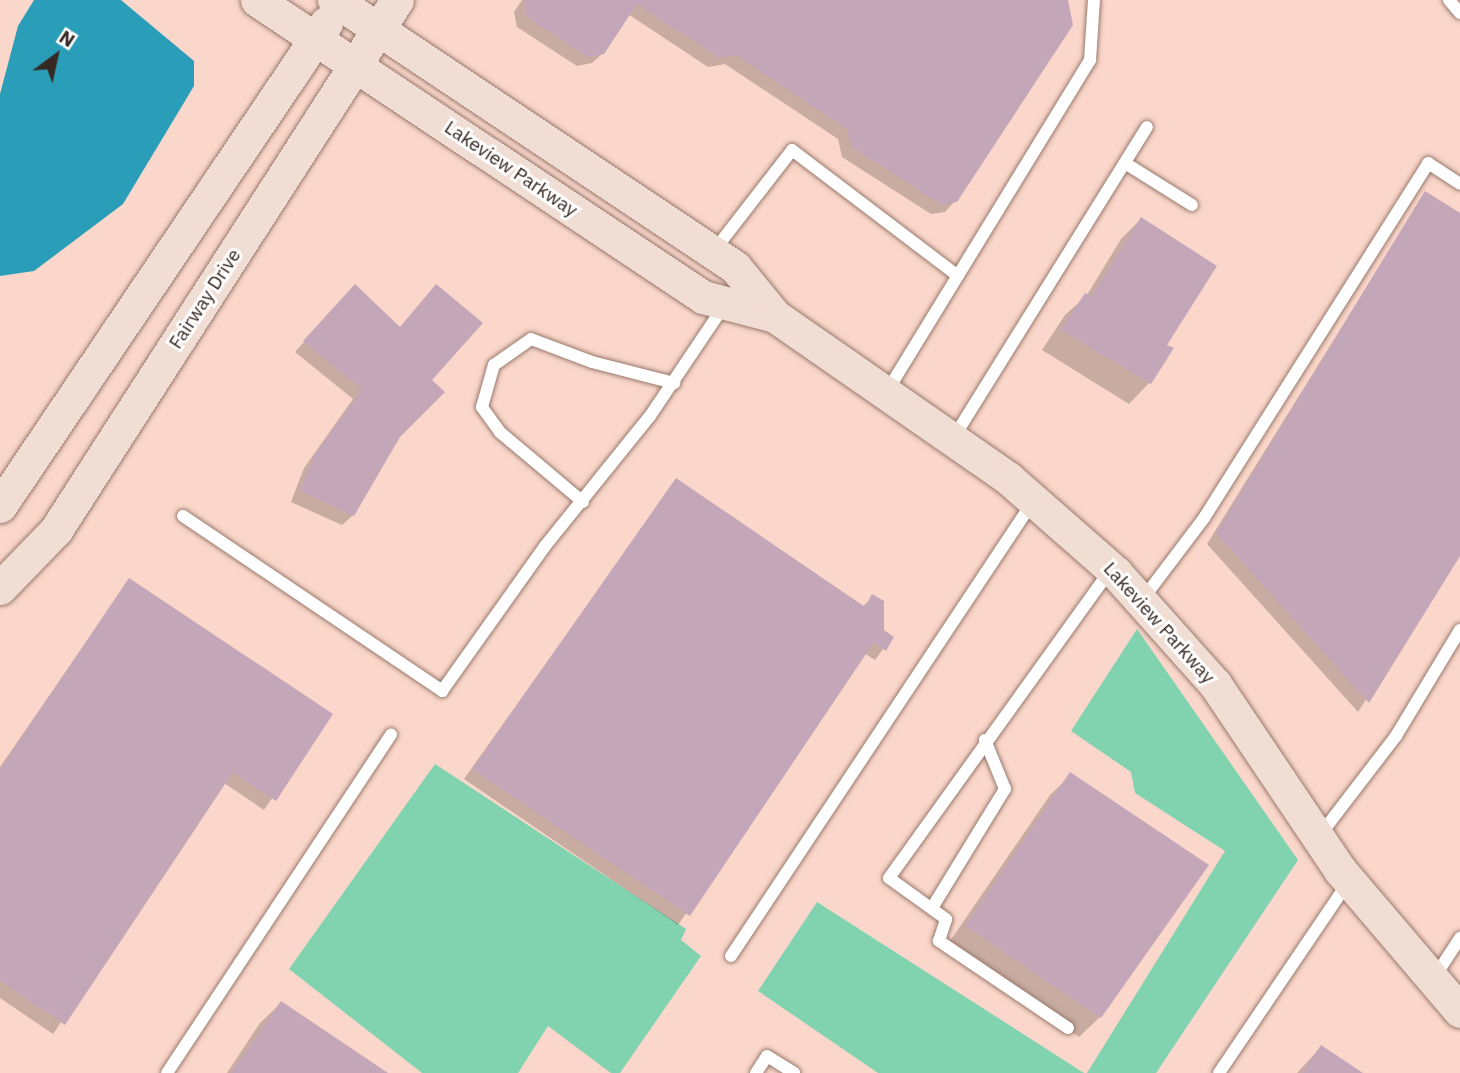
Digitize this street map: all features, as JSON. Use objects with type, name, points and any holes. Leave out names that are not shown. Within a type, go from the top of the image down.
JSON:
[{"type":"street","name":"Lakeview Parkway","points":[[257,0],[703,297],[775,316]]},
{"type":"street","name":"Fairway Drive","points":[[0,588],[56,530],[397,0]]},
{"type":"street","name":"Lakeview Parkway","points":[[337,1],[735,267],[775,316],[1034,500],[1111,569],[1142,600],[1215,684],[1349,881],[1460,1011]]},
{"type":"street","points":[[0,506],[315,39],[337,1]]},
{"type":"lane","points":[[884,396],[1090,60],[1094,0]]},
{"type":"lane","points":[[1448,0],[1460,13]]},
{"type":"lane","points":[[952,440],[1147,127]]},
{"type":"lane","points":[[712,252],[792,150],[958,276]]},
{"type":"lane","points":[[1125,163],[1192,205]]},
{"type":"lane","points":[[1142,600],[1204,518],[1428,163],[1460,184]]},
{"type":"lane","points":[[183,516],[442,691],[545,546],[583,502],[674,383],[726,303]]},
{"type":"lane","points":[[583,502],[500,432],[482,407],[494,365],[531,340],[592,362],[674,383]]},
{"type":"lane","points":[[731,956],[1034,500]]},
{"type":"lane","points":[[1068,1028],[939,941],[946,919],[888,878],[985,740],[1111,569]]},
{"type":"lane","points":[[1318,837],[1396,736],[1460,631]]},
{"type":"lane","points":[[167,1073],[391,734]]},
{"type":"lane","points":[[932,908],[1006,789],[985,740]]},
{"type":"lane","points":[[1219,1073],[1349,881]]},
{"type":"lane","points":[[1432,981],[1460,938]]},
{"type":"lane","points":[[755,1073],[767,1056],[794,1073]]},
{"type":"shaded area","points":[[0,0],[1460,0],[1460,1073],[0,1073]]},
{"type":"green space","points":[[1137,629],[1298,860],[1156,1073],[1087,1073],[1225,851],[1135,793],[1131,772],[1071,731]]},
{"type":"green space","points":[[435,764],[686,929],[681,940],[701,956],[620,1073],[611,1073],[548,1026],[518,1073],[422,1073],[289,969]]},
{"type":"green space","points":[[817,902],[1084,1073],[878,1073],[758,991]]},
{"type":"water","points":[[34,0],[121,0],[194,61],[194,86],[123,204],[34,271],[0,276],[0,94],[18,26]]},
{"type":"building","points":[[524,0],[1068,0],[1073,25],[957,202],[942,205],[852,147],[847,129],[736,55],[719,58],[637,4],[604,54],[588,57],[527,17]]},
{"type":"building","points":[[1425,191],[1460,213],[1460,556],[1369,703],[1216,533]]},
{"type":"building","points":[[1141,217],[1217,266],[1167,345],[1174,348],[1151,384],[1061,330],[1085,293],[1092,296]]},
{"type":"building","points":[[355,284],[400,327],[436,284],[483,323],[432,380],[445,392],[400,437],[354,516],[300,491],[314,456],[362,389],[303,341]]},
{"type":"building","points":[[676,478],[865,607],[872,594],[884,601],[884,630],[894,637],[886,651],[874,642],[690,916],[472,769]]},
{"type":"building","points":[[129,578],[333,714],[276,801],[233,772],[65,1025],[0,981],[0,769]]},
{"type":"building","points":[[1070,772],[1209,865],[1101,1018],[965,926]]},
{"type":"building","points":[[281,1001],[388,1073],[231,1073]]},
{"type":"building","points":[[1321,1045],[1363,1073],[1302,1073]]}]
